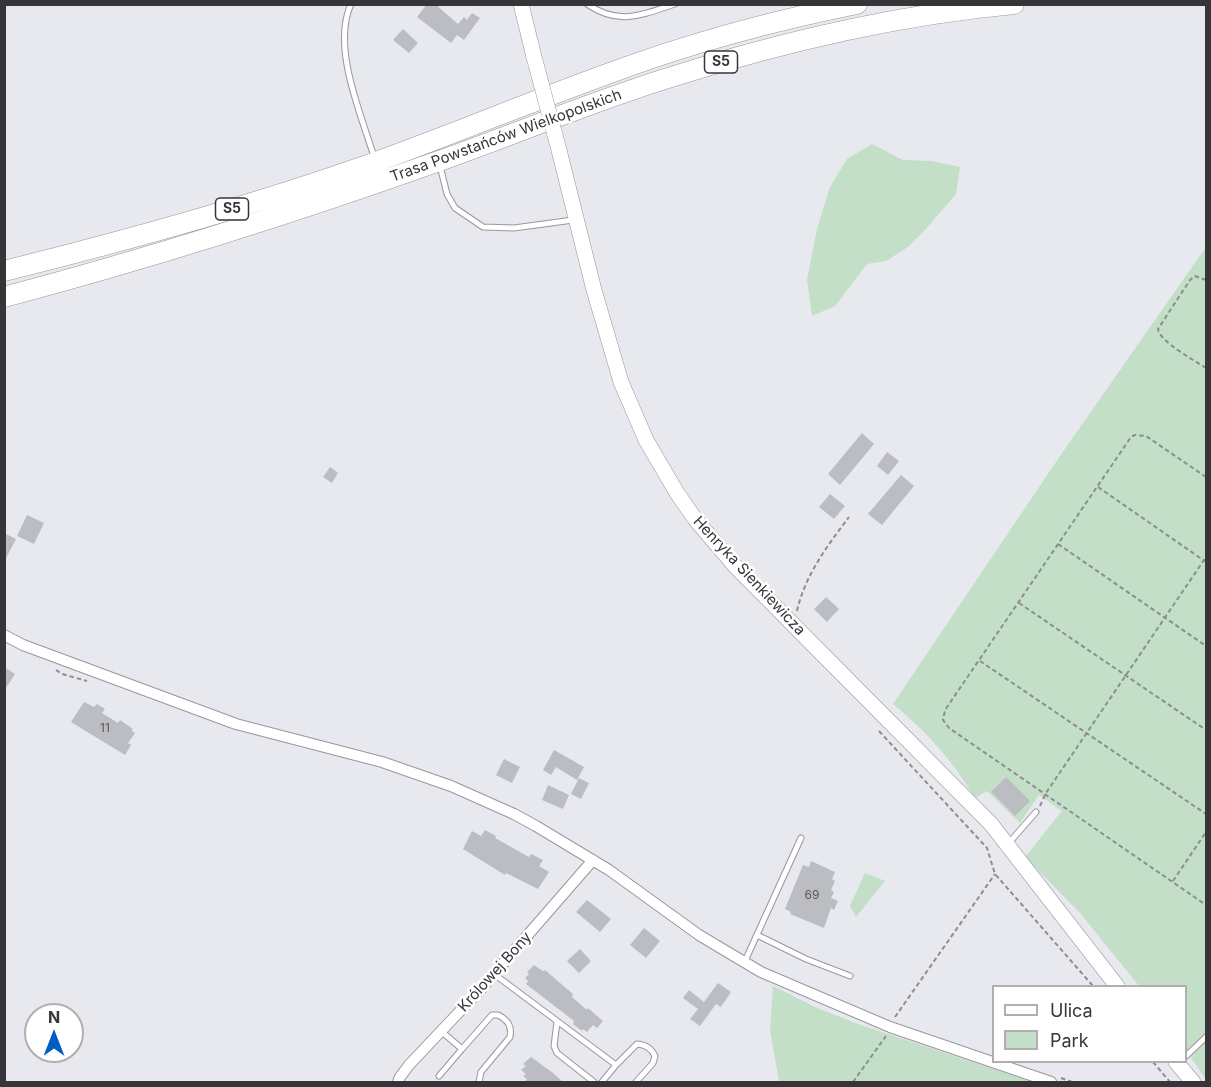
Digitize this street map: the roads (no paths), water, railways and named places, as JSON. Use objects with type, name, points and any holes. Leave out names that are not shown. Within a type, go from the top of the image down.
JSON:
[{"type":"highway","name":"Trasa Powstańców Wielkopolskich","points":[[4,272],[125,241],[280,194],[375,161],[622,68],[803,15],[857,4]]},
{"type":"highway","name":"Trasa Powstańców Wielkopolskich","points":[[4,297],[101,271],[322,202],[666,78],[751,52],[874,24],[1014,4]]},
{"type":"street","name":"Henryka Sienkiewicza","points":[[521,4],[612,353],[624,390],[646,440],[667,478],[695,519],[735,566],[991,824],[1115,985]]},
{"type":"street","points":[[4,635],[23,645],[236,724],[415,772],[514,813],[593,860],[699,935],[744,963],[789,985],[890,1027],[992,1062]]},
{"type":"street","name":"Królowej Bony","points":[[398,1083],[409,1065],[494,974],[593,860]]},
{"type":"street","points":[[994,1063],[1051,1083]]},
{"type":"street","points":[[1181,1063],[1193,1083]]},
{"type":"lane","points":[[351,4],[345,22],[344,46],[351,82],[375,161]]},
{"type":"lane","points":[[587,4],[599,12],[621,18],[641,15],[675,4]]},
{"type":"lane","points":[[439,161],[447,194],[455,208],[483,227],[514,228],[576,219]]},
{"type":"lane","points":[[1007,845],[1036,812]]},
{"type":"lane","points":[[744,963],[801,838]]},
{"type":"lane","points":[[757,935],[806,959],[850,976]]},
{"type":"lane","points":[[494,974],[616,1065]]},
{"type":"lane","points":[[439,1076],[492,1016],[498,1015],[509,1023],[510,1037],[481,1072],[479,1083]]},
{"type":"lane","points":[[557,1022],[554,1046],[557,1053],[594,1083]]},
{"type":"lane","points":[[441,1031],[462,1049]]},
{"type":"lane","points":[[1187,1053],[1206,1037]]},
{"type":"lane","points":[[602,1083],[637,1044],[644,1044],[656,1056],[654,1063],[636,1083]]}]
